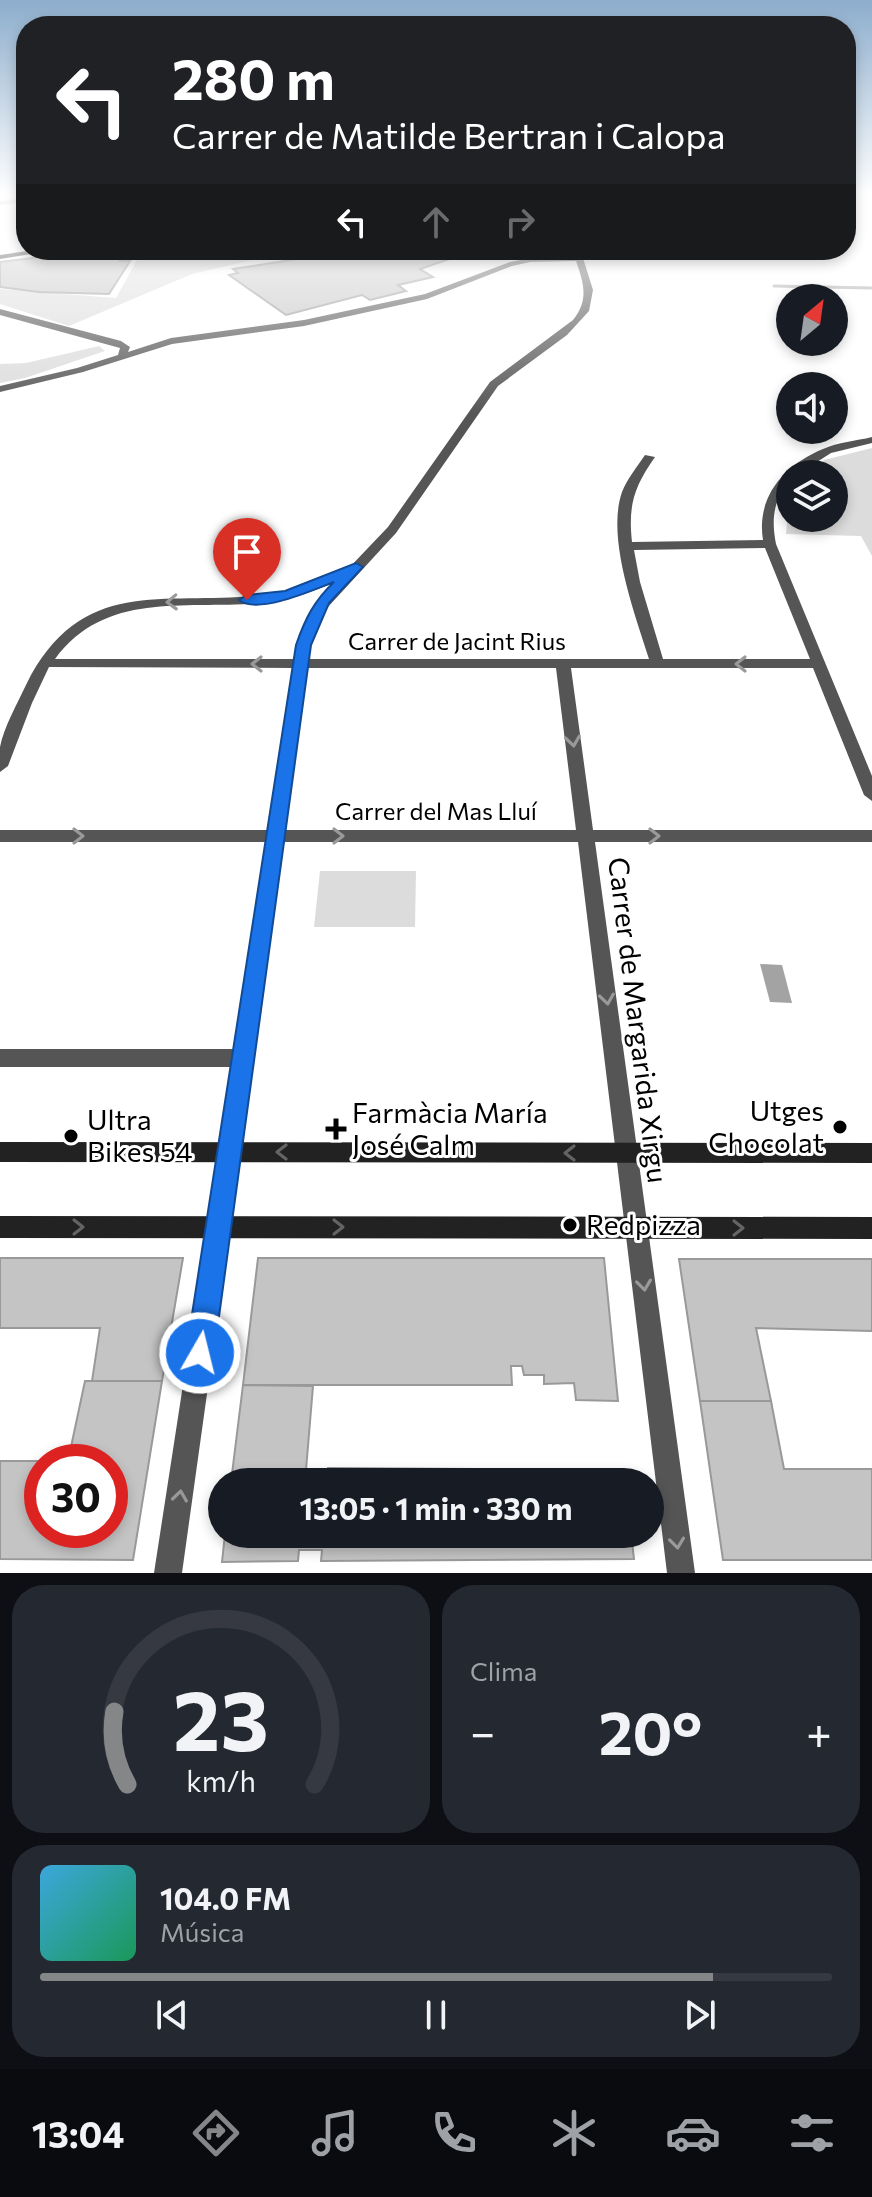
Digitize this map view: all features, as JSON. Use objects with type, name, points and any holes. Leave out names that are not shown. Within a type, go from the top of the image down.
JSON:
[{"type":"street","points":[[0,389],[171,341],[304,323],[390,306],[427,296],[506,266]]},
{"type":"street","points":[[168,1573],[301,664],[312,619],[323,601],[376,550],[494,384],[510,369],[577,324],[590,298],[581,266]]},
{"type":"street","points":[[0,312],[118,343],[125,347],[122,356]]},
{"type":"street","points":[[813,460],[827,451],[872,440]]},
{"type":"street","points":[[649,457],[626,499],[629,546],[657,664]]},
{"type":"street","points":[[776,492],[766,511],[770,544],[872,795]]},
{"type":"street","points":[[629,546],[770,544]]},
{"type":"street","points":[[0,766],[34,683],[58,645],[76,629],[120,609],[165,601],[247,600],[287,595],[356,567]]},
{"type":"street","name":"Carrer de Jacint Rius","points":[[47,663],[819,664]]},
{"type":"street","name":"Carrer de Margarida Xirgu","points":[[563,664],[681,1573]]},
{"type":"street","name":"Carrer del Mas Lluí","points":[[0,836],[872,836]]},
{"type":"street","points":[[0,1058],[244,1058]]},
{"type":"street","points":[[0,1152],[872,1153]]},
{"type":"street","points":[[0,1227],[872,1228]]},
{"type":"shaded area","points":[[133,266],[225,266],[192,274],[69,326],[0,304],[0,289],[116,298]]},
{"type":"shaded area","points":[[99,346],[105,351],[25,378],[0,383],[0,364],[26,363]]},
{"type":"shaded area","points":[[872,448],[872,556],[861,536],[786,534],[848,532],[848,460],[824,460]]},
{"type":"shaded area","points":[[320,871],[416,871],[415,927],[314,927]]},
{"type":"shaded area","points":[[760,964],[782,965],[792,1003],[770,1002]]},
{"type":"building","points":[[0,266],[127,266],[109,294],[39,292],[0,287]]},
{"type":"building","points":[[428,266],[420,269],[433,277],[398,285],[406,291],[370,300],[362,295],[286,315],[229,275],[238,273],[233,269]]},
{"type":"building","points":[[0,1258],[183,1258],[162,1381],[92,1381],[100,1328],[0,1328]]},
{"type":"building","points":[[258,1258],[604,1258],[618,1401],[576,1400],[574,1383],[544,1384],[544,1375],[524,1375],[522,1366],[511,1366],[512,1385],[243,1385]]},
{"type":"building","points":[[679,1259],[872,1259],[872,1331],[756,1328],[771,1401],[700,1401]]},
{"type":"building","points":[[85,1381],[162,1381],[133,1560],[0,1559],[0,1461],[24,1461],[24,1548],[128,1548],[128,1444],[72,1444]]},
{"type":"building","points":[[243,1385],[313,1386],[306,1468],[233,1468]]},
{"type":"building","points":[[700,1401],[771,1401],[784,1469],[872,1469],[872,1560],[723,1560]]},
{"type":"building","points":[[224,1548],[633,1548],[634,1559],[321,1561],[322,1550],[299,1550],[298,1561],[222,1562]]},
{"type":"waterway","points":[[774,286],[872,288]]},
{"type":"place","name":"Utges Chocolat","points":[[840,1127]]},
{"type":"place","name":"Farmàcia María José Calm","points":[[336,1129]]},
{"type":"place","name":"Ultra Bikes 54","points":[[71,1136]]},
{"type":"place","name":"Redpizza","points":[[570,1225]]},
{"type":"route","points":[[200,1353],[304,645],[312,619],[323,601],[356,567],[287,595],[247,600]]}]
